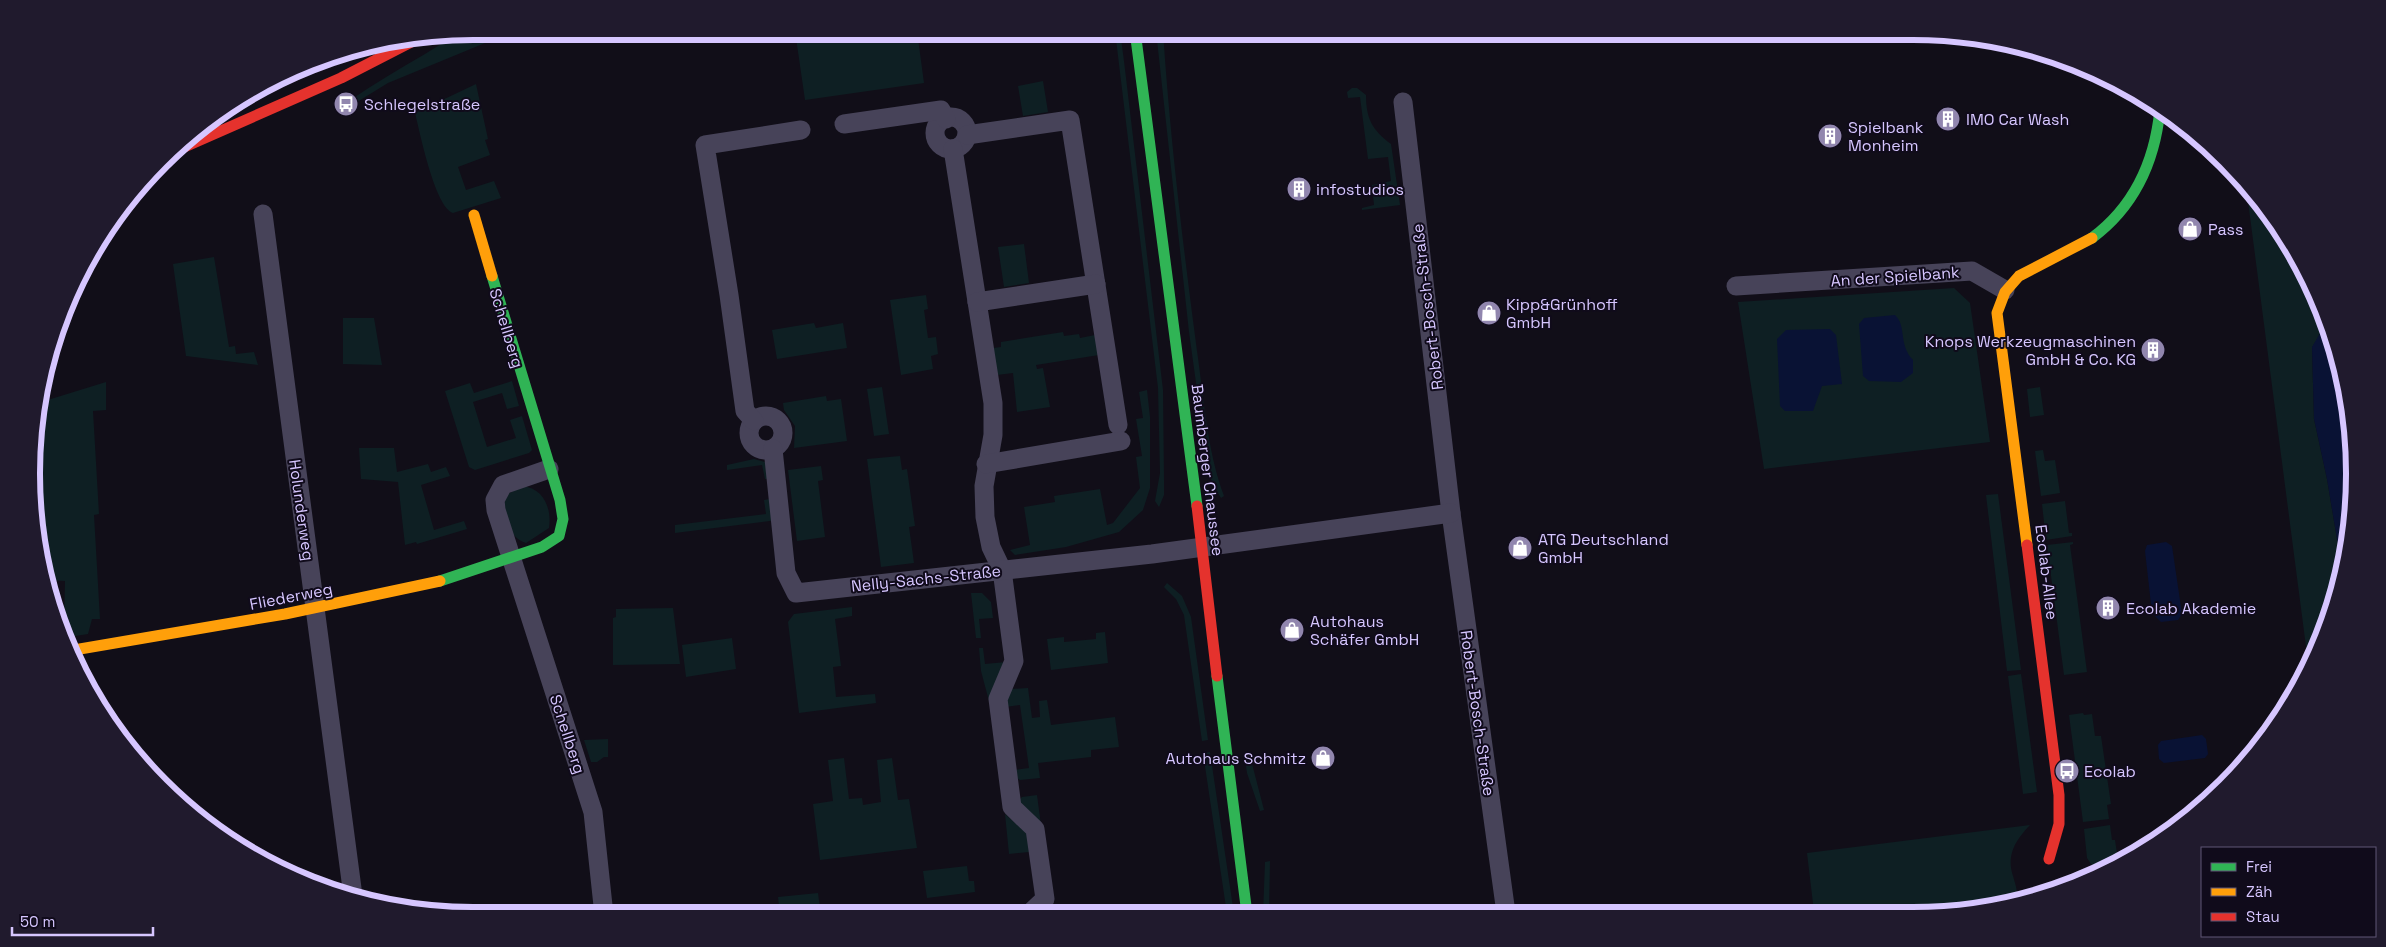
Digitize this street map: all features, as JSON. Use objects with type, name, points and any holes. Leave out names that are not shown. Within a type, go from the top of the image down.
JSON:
[{"type":"street","name":"Baumberger Chaussee","points":[[1136,40],[1202,546],[1224,743],[1246,907]]},
{"type":"street","points":[[195,142],[341,78],[403,46]]},
{"type":"street","name":"Robert-Bosch-Straße","points":[[1404,102],[1451,513],[1505,907]]},
{"type":"street","points":[[844,124],[941,110],[946,119]]},
{"type":"street","points":[[2005,290],[2021,275],[2085,243],[2124,208],[2139,189],[2148,170],[2156,144],[2159,117]]},
{"type":"street","points":[[956,118],[966,128],[967,135],[960,147],[954,149],[940,145],[936,139],[935,132],[937,125],[946,119],[956,118]]},
{"type":"street","points":[[967,135],[1070,120],[1119,433],[986,464]]},
{"type":"street","name":"Nelly-Sachs-Straße","points":[[801,130],[705,145],[745,411],[754,421],[766,416],[773,417],[782,426],[782,440],[773,449],[786,574],[796,593],[1152,554],[1202,546]]},
{"type":"street","points":[[954,149],[993,403],[993,435],[986,464],[984,486],[985,517],[991,547],[1002,570],[1014,661],[998,699],[1012,807],[1035,829],[1046,899],[1037,907]]},
{"type":"street","name":"Holunderweg","points":[[263,214],[351,889]]},
{"type":"street","name":"Schellberg","points":[[474,215],[562,510],[563,520],[559,536],[542,547],[510,558]]},
{"type":"street","name":"An der Spielbank","points":[[1736,286],[1972,271],[2005,290]]},
{"type":"street","points":[[977,302],[1096,284]]},
{"type":"street","name":"Ecolab-Allee","points":[[2005,290],[1997,313],[2059,795],[2059,824],[2049,859]]},
{"type":"street","name":"Schellberg","points":[[549,469],[508,482],[497,492],[496,510],[593,812],[603,907]]},
{"type":"street","points":[[1202,546],[1451,513]]},
{"type":"street","name":"Fliederweg","points":[[78,649],[412,589],[510,558]]},
{"type":"shaded area","points":[[492,40],[388,83],[357,102],[349,101],[387,77],[447,41]]},
{"type":"shaded area","points":[[796,40],[918,40],[924,83],[805,100]]},
{"type":"shaded area","points":[[1116,40],[1121,40],[1163,390],[1164,495],[1159,507],[1155,501],[1160,473],[1158,388]]},
{"type":"shaded area","points":[[1157,40],[1164,40],[1173,151],[1187,271],[1207,424],[1218,479],[1224,496],[1221,498],[1213,485],[1208,470],[1189,332]]},
{"type":"shaded area","points":[[1043,81],[1048,112],[1023,116],[1018,86]]},
{"type":"shaded area","points":[[476,84],[488,139],[485,140],[490,155],[458,167],[466,190],[494,181],[501,198],[453,213],[446,208],[434,184],[415,113]]},
{"type":"shaded area","points":[[1352,88],[1357,88],[1366,95],[1367,110],[1371,123],[1379,134],[1391,144],[1400,205],[1362,210],[1362,208],[1374,205],[1372,185],[1391,181],[1388,157],[1368,159],[1360,97],[1348,98],[1347,92]]},
{"type":"shaded area","points":[[2248,200],[2273,233],[2288,257],[2313,308],[2322,331],[2312,348],[2314,419],[2327,479],[2339,551],[2323,613],[2307,653]]},
{"type":"shaded area","points":[[1024,244],[1029,283],[1004,287],[998,247]]},
{"type":"shaded area","points":[[214,257],[229,347],[235,346],[236,354],[254,352],[258,365],[186,356],[173,264]]},
{"type":"shaded area","points":[[1954,288],[1970,303],[1990,442],[1764,469],[1738,302]]},
{"type":"shaded area","points":[[926,295],[928,309],[924,310],[928,338],[936,337],[938,354],[931,356],[933,369],[901,375],[890,300]]},
{"type":"shaded area","points":[[343,318],[374,318],[382,365],[343,364]]},
{"type":"shaded area","points":[[814,323],[816,328],[843,323],[847,348],[777,359],[772,330]]},
{"type":"shaded area","points":[[1063,332],[1064,336],[1079,334],[1080,338],[1095,335],[1099,355],[1036,365],[1037,369],[1043,368],[1050,407],[1017,412],[1013,373],[997,375],[993,348],[1001,347],[1001,342]]},
{"type":"shaded area","points":[[512,381],[519,406],[507,409],[502,393],[473,402],[487,447],[516,438],[510,420],[522,416],[532,450],[529,453],[475,470],[469,467],[445,391],[470,383],[474,393]]},
{"type":"shaded area","points":[[106,382],[106,410],[93,411],[99,514],[94,515],[100,619],[92,619],[88,634],[72,637],[64,616],[65,581],[54,580],[44,530],[40,474],[41,445],[46,400]]},
{"type":"shaded area","points":[[882,387],[889,434],[874,436],[867,389]]},
{"type":"shaded area","points":[[2040,387],[2044,415],[2030,417],[2027,389]]},
{"type":"shaded area","points":[[1147,390],[1150,417],[1150,488],[1143,510],[1119,532],[1066,547],[1015,555],[1010,550],[1030,545],[1024,507],[1055,502],[1054,496],[1100,489],[1107,525],[1113,523],[1140,488],[1136,457],[1142,456],[1136,419],[1143,418],[1139,392]]},
{"type":"shaded area","points":[[826,396],[827,401],[841,399],[847,441],[794,448],[795,426],[784,410],[783,403]]},
{"type":"shaded area","points":[[359,448],[394,448],[397,472],[428,464],[431,472],[446,467],[450,476],[421,485],[434,530],[464,521],[467,529],[417,544],[416,542],[405,545],[398,482],[361,479]]},
{"type":"shaded area","points":[[2043,450],[2045,461],[2055,460],[2060,493],[2041,496],[2035,451]]},
{"type":"shaded area","points":[[900,456],[902,470],[907,469],[915,526],[909,527],[914,563],[881,567],[867,459]]},
{"type":"shaded area","points":[[754,459],[769,463],[772,479],[765,479],[762,465],[727,470],[727,465]]},
{"type":"shaded area","points":[[821,466],[823,480],[818,481],[825,537],[797,541],[788,470]]},
{"type":"shaded area","points":[[522,486],[530,488],[541,495],[548,507],[550,521],[549,528],[526,543],[512,533],[503,505],[508,494]]},
{"type":"shaded area","points":[[1998,494],[2021,670],[2007,671],[1986,495]]},
{"type":"shaded area","points":[[775,498],[777,520],[675,533],[675,525],[766,514],[764,500]]},
{"type":"shaded area","points":[[2065,501],[2069,533],[2072,533],[2072,536],[2046,540],[2042,504]]},
{"type":"shaded area","points":[[2073,542],[2070,545],[2087,672],[2064,675],[2047,545]]},
{"type":"shaded area","points":[[1167,583],[1182,596],[1191,617],[1208,740],[1202,741],[1184,615],[1176,599],[1164,587]]},
{"type":"shaded area","points":[[971,593],[982,593],[991,602],[993,618],[979,619],[981,638],[976,638]]},
{"type":"shaded area","points":[[852,607],[852,616],[835,619],[841,666],[833,667],[836,697],[875,694],[876,703],[799,713],[788,622],[794,614]]},
{"type":"shaded area","points":[[673,608],[680,664],[613,665],[613,618],[616,617],[616,609]]},
{"type":"shaded area","points":[[1105,632],[1108,663],[1051,670],[1047,639],[1064,637],[1064,642],[1096,639],[1096,633]]},
{"type":"shaded area","points":[[732,638],[736,669],[686,677],[682,645]]},
{"type":"shaded area","points":[[979,648],[983,648],[985,664],[1006,662],[989,701],[981,671]]},
{"type":"shaded area","points":[[2021,674],[2037,792],[2023,794],[2008,676]]},
{"type":"shaded area","points":[[1028,688],[1032,718],[1040,717],[1039,701],[1047,700],[1051,725],[1115,717],[1119,747],[1091,750],[1091,757],[1038,763],[1040,778],[1020,780],[1014,776],[1013,770],[1029,768],[1020,705],[1005,707],[1011,689]]},
{"type":"shaded area","points":[[2083,713],[2084,715],[2092,714],[2095,736],[2101,736],[2111,804],[2107,805],[2109,819],[2083,822],[2069,715]]},
{"type":"shaded area","points":[[608,739],[608,757],[604,757],[597,762],[591,762],[584,740]]},
{"type":"shaded area","points":[[1210,752],[1233,907],[1226,907],[1203,753]]},
{"type":"shaded area","points":[[1244,752],[1249,752],[1264,810],[1260,811],[1247,773]]},
{"type":"shaded area","points":[[844,758],[849,799],[862,798],[863,805],[881,802],[877,760],[892,758],[898,800],[909,799],[917,848],[820,860],[813,804],[833,801],[828,760]]},
{"type":"shaded area","points":[[1037,795],[1041,825],[1018,801],[1022,797]]},
{"type":"shaded area","points":[[1005,814],[1027,833],[1029,852],[1009,854]]},
{"type":"shaded area","points":[[2030,825],[2020,836],[2012,854],[2011,868],[2017,894],[1969,903],[1912,907],[1813,907],[1807,853]]},
{"type":"shaded area","points":[[2110,825],[2112,840],[2115,840],[2117,855],[2093,867],[2087,858],[2084,829]]},
{"type":"shaded area","points":[[1270,861],[1269,907],[1263,907],[1265,862]]},
{"type":"shaded area","points":[[967,866],[969,881],[974,881],[975,892],[927,898],[923,871]]},
{"type":"shaded area","points":[[818,893],[820,907],[779,907],[778,897]]},
{"type":"water","points":[[1895,315],[1901,324],[1908,354],[1913,360],[1913,373],[1901,382],[1869,381],[1863,376],[1859,324],[1864,318]]},
{"type":"water","points":[[1830,329],[1836,335],[1842,384],[1822,386],[1813,411],[1785,411],[1780,406],[1777,339],[1786,330]]},
{"type":"water","points":[[2322,330],[2338,389],[2342,417],[2346,474],[2345,502],[2339,551],[2327,479],[2314,419],[2312,347]]},
{"type":"water","points":[[2166,542],[2172,546],[2182,614],[2178,620],[2161,622],[2152,613],[2145,551],[2147,545]]},
{"type":"water","points":[[2202,735],[2206,739],[2208,754],[2205,758],[2164,763],[2159,759],[2158,745],[2161,741]]},
{"type":"traffic: fast","points":[[1136,40],[1197,506]]},
{"type":"traffic: fast","points":[[2092,238],[2120,212],[2140,181],[2153,147],[2159,117]]},
{"type":"traffic: fast","points":[[440,581],[542,547],[559,536],[563,519],[560,500],[492,276]]},
{"type":"traffic: fast","points":[[1217,676],[1246,907]]},
{"type":"traffic: slow","points":[[474,215],[492,276]]},
{"type":"traffic: slow","points":[[2027,545],[1997,313],[2005,292],[2019,276],[2092,238]]},
{"type":"traffic: slow","points":[[78,649],[285,614],[440,581]]},
{"type":"traffic: jam","points":[[195,142],[341,78],[403,46]]},
{"type":"traffic: jam","points":[[1197,506],[1217,676]]},
{"type":"traffic: jam","points":[[2027,545],[2059,795],[2059,824],[2049,859]]},
{"type":"place","name":"Schlegelstraße","points":[[346,104]]},
{"type":"place","name":"IMO Car Wash","points":[[1948,119]]},
{"type":"place","name":"Spielbank Monheim","points":[[1830,136]]},
{"type":"place","name":"infostudios","points":[[1299,189]]},
{"type":"place","name":"Pass","points":[[2190,229]]},
{"type":"place","name":"Kipp&Grünhoff GmbH","points":[[1489,313]]},
{"type":"place","name":"Knops Werkzeugmaschinen GmbH & Co. KG","points":[[2153,350]]},
{"type":"place","name":"ATG Deutschland GmbH","points":[[1520,548]]},
{"type":"place","name":"Ecolab Akademie","points":[[2108,608]]},
{"type":"place","name":"Autohaus Schäfer GmbH","points":[[1292,630]]},
{"type":"place","name":"Autohaus Schmitz","points":[[1323,758]]},
{"type":"place","name":"Ecolab","points":[[2067,771]]}]
